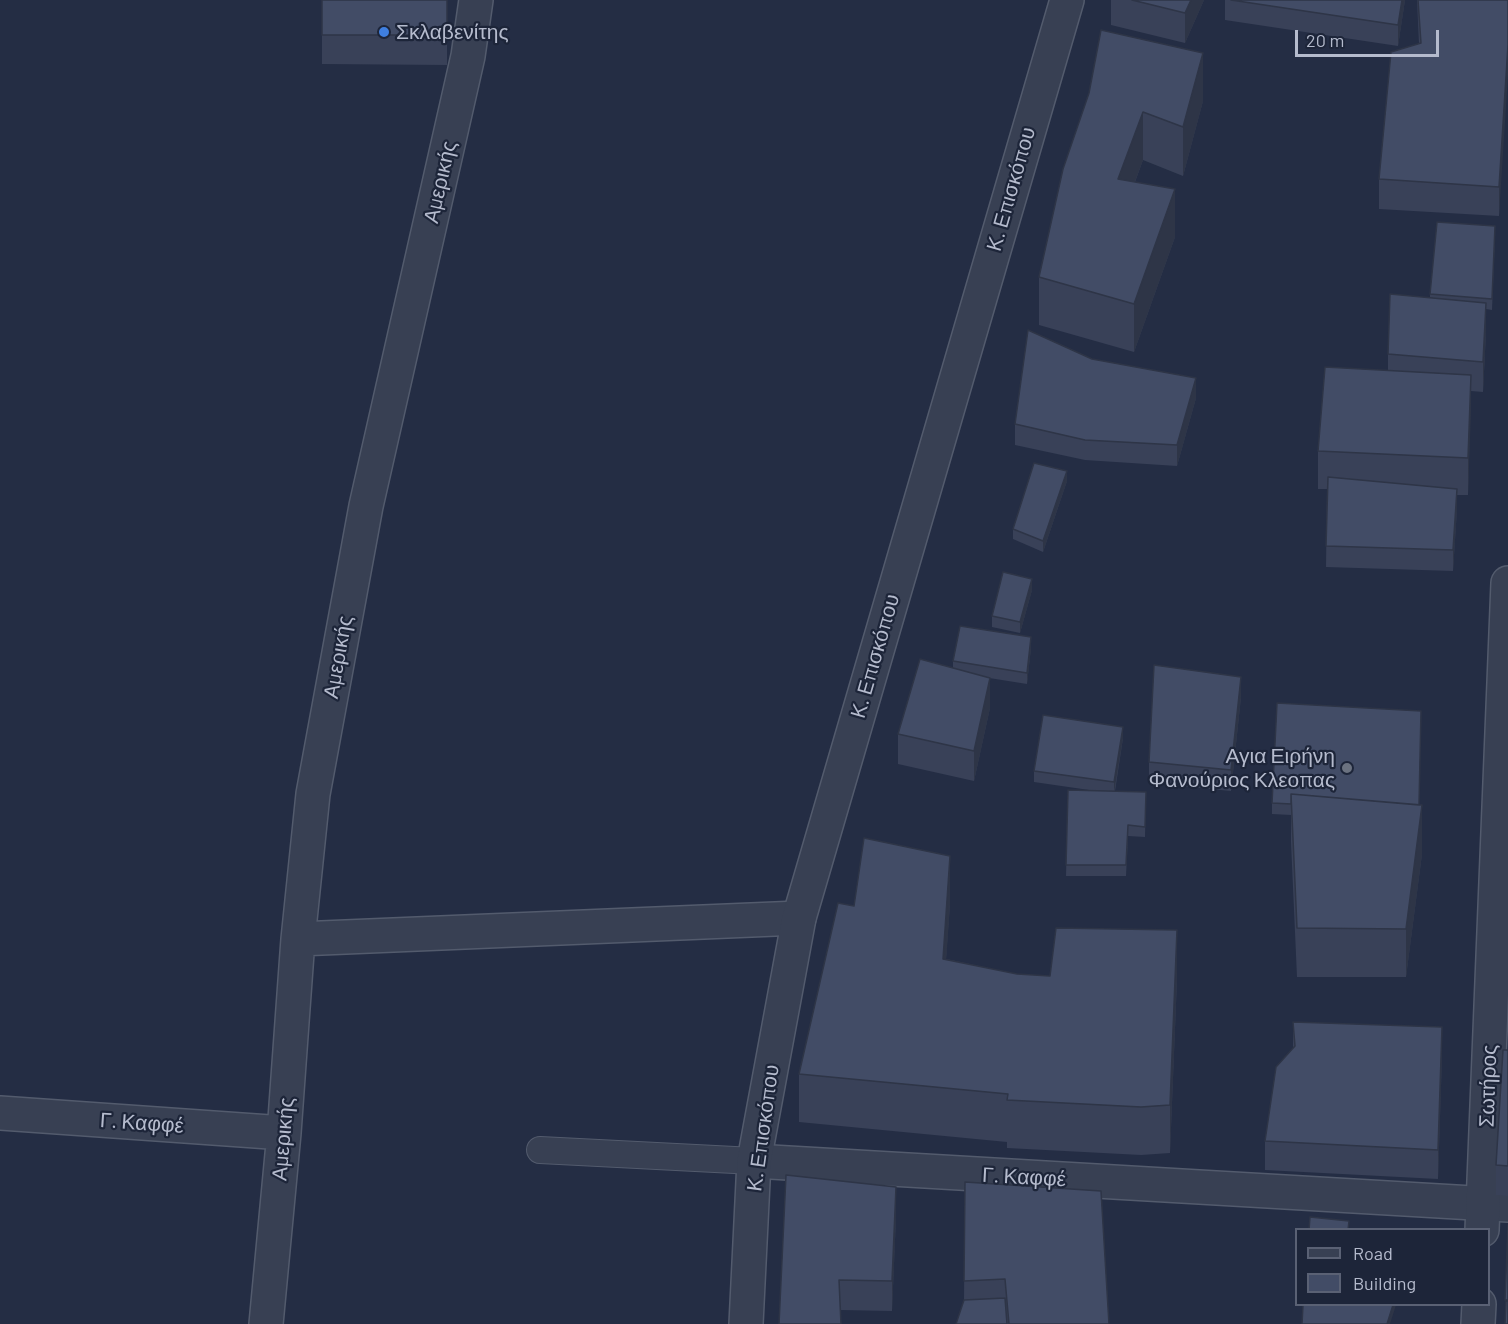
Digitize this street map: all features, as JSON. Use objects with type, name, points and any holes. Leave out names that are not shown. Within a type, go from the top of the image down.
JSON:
[{"type":"street","name":"Αμερικής","points":[[266,1324],[284,1133],[298,939],[313,794],[366,506],[468,56],[476,0]]},
{"type":"street","name":"Κ. Επισκόπου","points":[[746,1324],[754,1161],[799,918],[1067,0]]},
{"type":"street","name":"Σωτήρος","points":[[1491,1213],[1508,584]]},
{"type":"street","points":[[298,939],[799,918]]},
{"type":"street","name":"Γ. Καφφέ","points":[[0,1113],[284,1133]]},
{"type":"street","name":"Γ. Καφφέ","points":[[754,1161],[1491,1213]]},
{"type":"street","points":[[1478,1324],[1479,1306]]},
{"type":"lane","name":"Γ. Καφφέ","points":[[540,1150],[754,1161]]},
{"type":"building","points":[[322,0],[447,0],[447,35],[322,35]]},
{"type":"building","points":[[1132,0],[1191,0],[1185,13]]},
{"type":"building","points":[[1231,0],[1402,0],[1398,25]]},
{"type":"building","points":[[1418,0],[1508,0],[1508,45],[1499,187],[1379,179],[1391,52],[1421,43]]},
{"type":"building","points":[[1101,30],[1203,53],[1183,127],[1143,112],[1118,179],[1175,189],[1134,304],[1039,277],[1063,169],[1089,93]]},
{"type":"building","points":[[1437,222],[1495,226],[1492,299],[1430,294]]},
{"type":"building","points":[[1390,294],[1486,303],[1483,362],[1388,354]]},
{"type":"building","points":[[1028,330],[1092,359],[1196,378],[1177,445],[1085,440],[1015,424]]},
{"type":"building","points":[[1325,367],[1471,375],[1468,458],[1318,451]]},
{"type":"building","points":[[1034,463],[1067,471],[1043,541],[1013,529]]},
{"type":"building","points":[[1328,477],[1457,489],[1453,550],[1326,546]]},
{"type":"building","points":[[1003,572],[1032,579],[1020,622],[992,616]]},
{"type":"building","points":[[960,626],[1031,637],[1027,673],[953,661]]},
{"type":"building","points":[[920,659],[990,678],[974,751],[898,734]]},
{"type":"building","points":[[1154,665],[1241,677],[1231,770],[1149,762]]},
{"type":"building","name":"Αγια Ειρήνη Φανούριος Κλεοπας","points":[[1277,703],[1421,711],[1419,805],[1291,794],[1291,804],[1272,803]]},
{"type":"building","points":[[1043,715],[1123,727],[1114,782],[1034,771]]},
{"type":"building","points":[[1068,790],[1146,792],[1145,827],[1128,825],[1126,865],[1066,865]]},
{"type":"building","points":[[1291,794],[1422,805],[1406,929],[1297,928]]},
{"type":"building","points":[[864,838],[950,856],[943,959],[1017,974],[1050,976],[1056,928],[1177,930],[1170,1105],[1141,1107],[1007,1100],[1008,1094],[799,1074],[838,903],[854,906]]},
{"type":"building","points":[[1293,1022],[1442,1027],[1438,1150],[1265,1141],[1276,1067],[1295,1046]]},
{"type":"building","points":[[1503,1050],[1508,1050],[1508,1166],[1496,1165]]},
{"type":"building","points":[[786,1175],[896,1187],[892,1281],[839,1280],[841,1324],[779,1324]]},
{"type":"building","points":[[965,1182],[1101,1191],[1109,1324],[1009,1324],[1005,1279],[964,1281]]},
{"type":"building","points":[[1310,1217],[1349,1221],[1348,1228],[1309,1228]]},
{"type":"building","points":[[1508,1225],[1508,1300],[1505,1300]]},
{"type":"building","points":[[1005,1298],[1007,1324],[956,1324],[964,1300]]},
{"type":"building","points":[[1506,1301],[1508,1301],[1508,1324],[1505,1324]]},
{"type":"building","points":[[1303,1306],[1393,1306],[1387,1324],[1302,1324]]},
{"type":"place","name":"Σκλαβενίτης","points":[[384,32]]},
{"type":"place","name":"Αγια Ειρήνη Φανούριος Κλεοπας","points":[[1347,768]]}]
